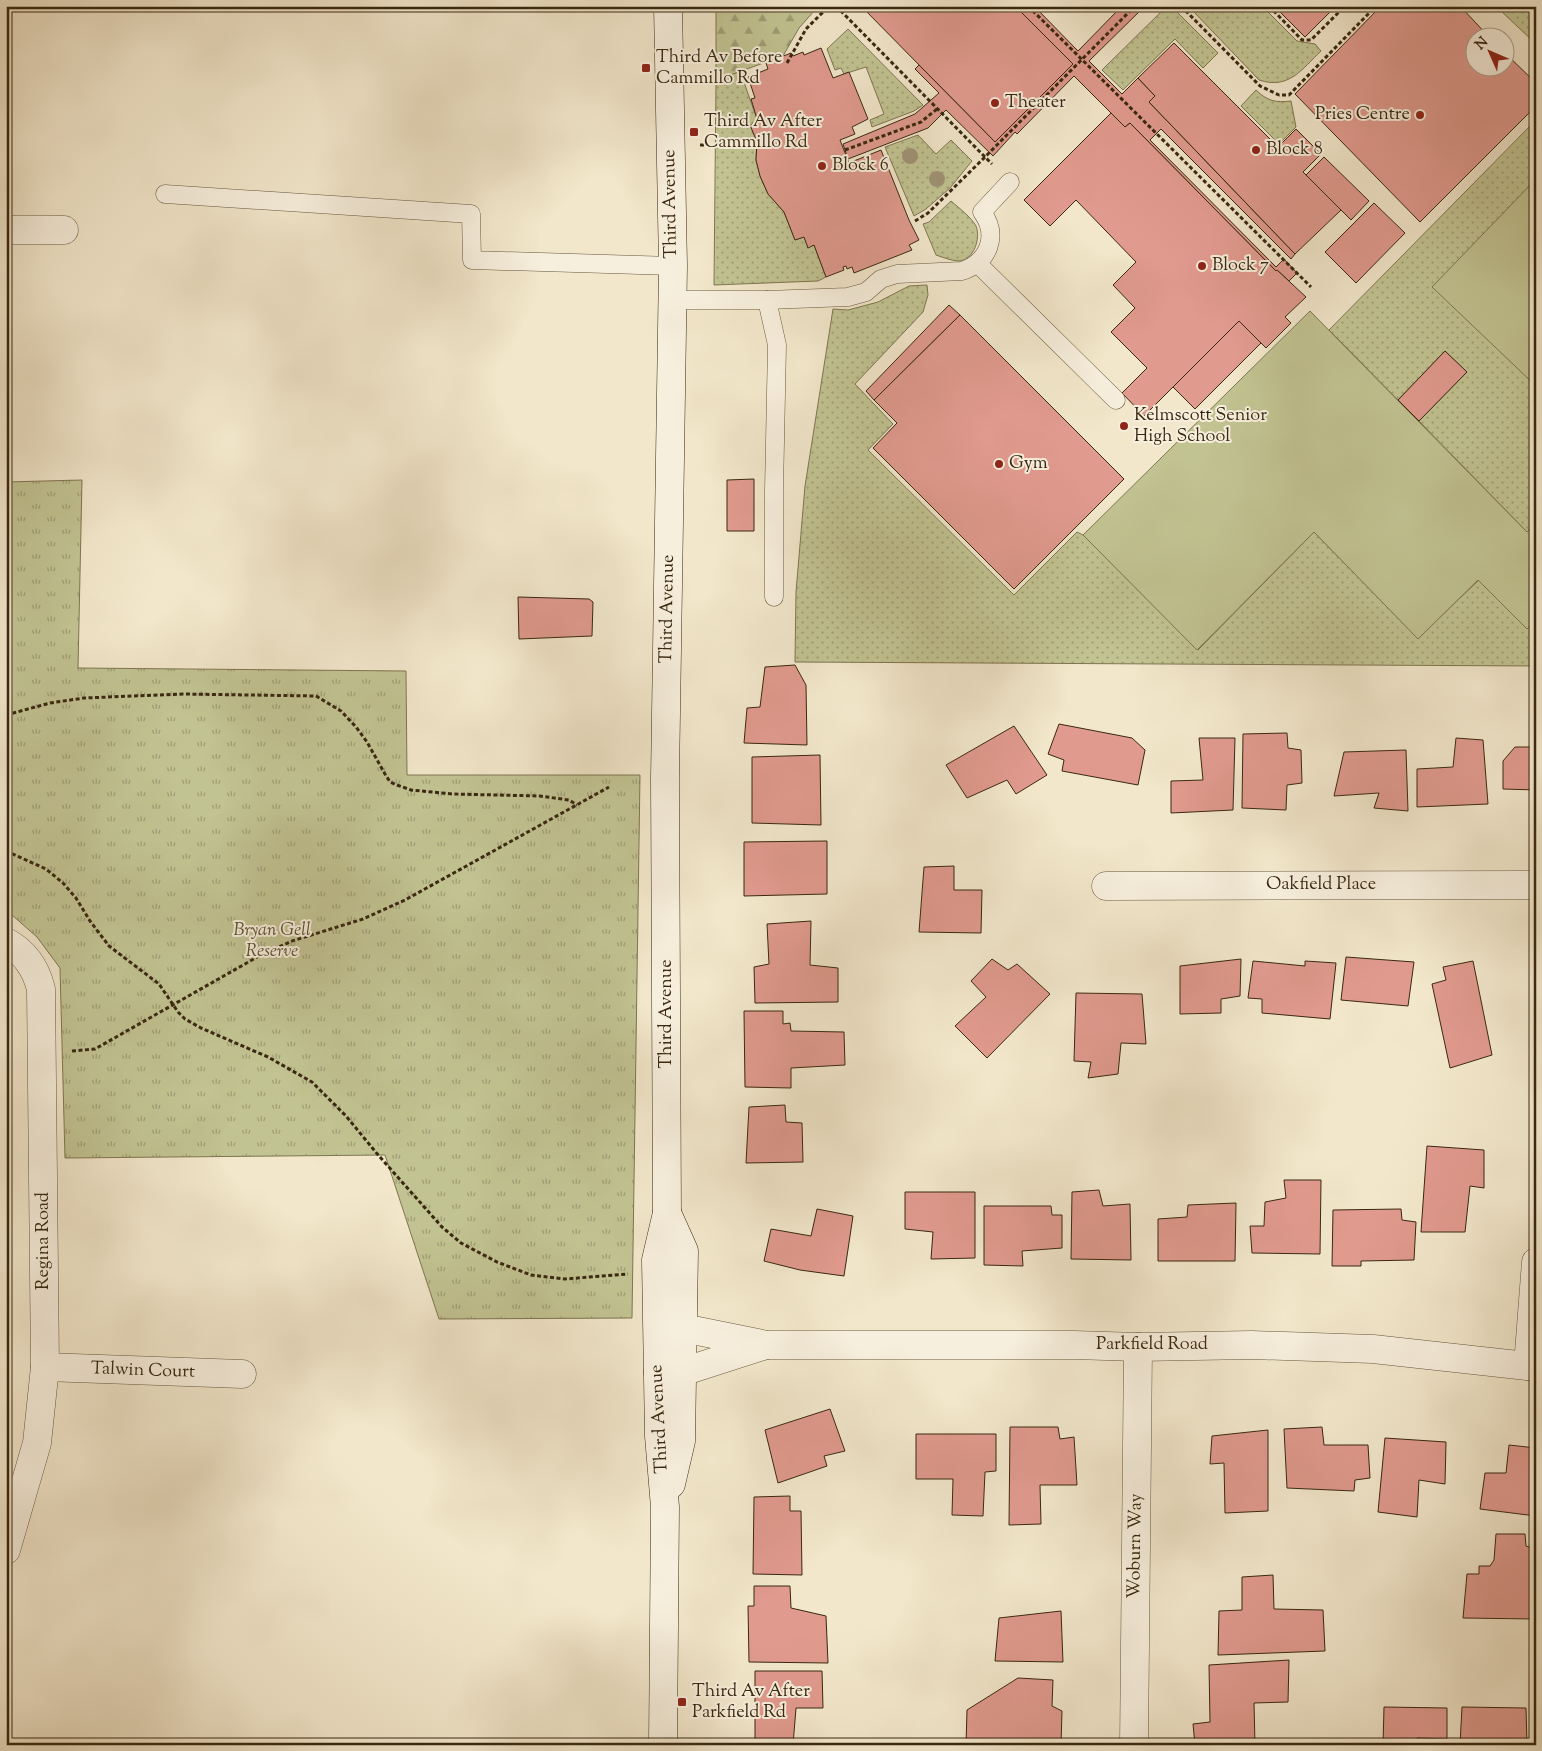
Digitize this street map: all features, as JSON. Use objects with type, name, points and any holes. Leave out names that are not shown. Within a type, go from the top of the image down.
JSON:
[{"type":"street","name":"Third Avenue","points":[[663,1745],[665,1507],[681,1441],[670,1372],[670,1330],[684,1251],[667,1212],[665,778],[673,266],[668,6]]},
{"type":"street","points":[[6,230],[64,230]]},
{"type":"street","name":"Oakfield Place","points":[[1106,886],[1536,885]]},
{"type":"street","name":"Regina Road","points":[[6,942],[22,954],[31,965],[38,975],[41,989],[45,1367],[37,1443],[6,1550]]},
{"type":"street","points":[[1532,1366],[1536,1262]]},
{"type":"street","name":"Parkfield Road","points":[[670,1330],[767,1344],[1074,1344],[1138,1347],[1252,1346],[1372,1349],[1532,1366]]},
{"type":"street","name":"Parkfield Road","points":[[670,1372],[767,1344]]},
{"type":"street","name":"Woburn Way","points":[[1134,1745],[1138,1347]]},
{"type":"street","name":"Talwin Court","points":[[45,1367],[242,1374]]},
{"type":"lane","points":[[672,300],[832,298],[858,295],[866,292],[881,279],[897,274],[969,268],[977,262],[990,246],[991,237],[987,219],[982,212],[1010,182]]},
{"type":"lane","points":[[164,194],[471,214],[472,260],[673,266]]},
{"type":"lane","points":[[977,262],[1116,400]]},
{"type":"lane","points":[[767,300],[777,345],[774,597]]},
{"type":"path","points":[[787,63],[806,29],[829,6]]},
{"type":"path","points":[[836,6],[986,157]]},
{"type":"path","points":[[1028,6],[1311,287]]},
{"type":"path","points":[[915,221],[928,213],[986,157],[1135,6]]},
{"type":"path","points":[[1181,6],[1260,86],[1280,95],[1289,95],[1376,6]]},
{"type":"path","points":[[1269,6],[1302,40],[1311,40],[1345,6]]},
{"type":"path","points":[[845,150],[920,122],[937,109]]},
{"type":"path","points":[[6,716],[50,703],[84,698],[183,694],[316,696],[341,712],[356,728],[390,782],[410,790],[453,794],[540,796],[569,800],[576,805]]},
{"type":"path","points":[[64,1051],[95,1049],[277,947],[363,919],[405,900],[609,787]]},
{"type":"path","points":[[6,851],[46,869],[63,883],[76,898],[109,946],[159,984],[178,1012],[194,1024],[268,1056],[312,1082],[346,1116],[442,1227],[461,1243],[497,1262],[531,1275],[565,1279],[630,1274]]},
{"type":"green space","points":[[716,6],[811,6],[815,10],[799,28],[783,56],[716,80]]},
{"type":"green space","points":[[1167,6],[1171,6],[1218,53],[1203,68],[1175,39],[1123,90],[1102,70]]},
{"type":"green space","points":[[1198,6],[1262,6],[1297,41],[1315,44],[1321,51],[1301,71],[1287,80],[1269,82],[1259,80],[1193,11]]},
{"type":"green space","points":[[1503,6],[1536,6],[1536,44],[1501,11]]},
{"type":"green space","points":[[848,29],[923,105],[914,111],[872,127],[870,120],[884,114],[866,67],[844,74],[841,68],[835,70],[827,49]]},
{"type":"green space","points":[[740,71],[758,122],[751,125],[757,142],[756,160],[760,176],[768,194],[784,212],[795,240],[804,237],[808,247],[814,245],[826,277],[818,281],[714,285],[716,80]]},
{"type":"green space","points":[[1256,90],[1264,97],[1272,100],[1281,102],[1291,101],[1296,127],[1279,144],[1241,106]]},
{"type":"green space","points":[[1536,120],[1536,523],[1527,532],[1419,421],[1467,372],[1445,351],[1398,400],[1329,330]]},
{"type":"green space","points":[[918,135],[936,154],[951,140],[972,161],[950,188],[926,209],[914,216],[885,147]]},
{"type":"green space","points":[[1536,179],[1536,386],[1432,287]]},
{"type":"green space","points":[[951,201],[971,219],[976,226],[978,236],[975,248],[969,257],[959,261],[936,255],[923,224],[929,222]]},
{"type":"green space","points":[[927,285],[928,295],[923,312],[855,384],[893,424],[868,450],[1014,595],[1077,532],[1083,535],[1198,650],[1314,532],[1418,638],[1479,580],[1527,629],[1536,620],[1536,666],[795,662],[796,592],[805,486],[833,309],[848,310],[878,302],[909,286]]},
{"type":"green space","points":[[1310,311],[1527,532],[1536,523],[1536,620],[1527,629],[1478,580],[1418,639],[1314,532],[1197,650],[1083,535]]},
{"type":"green space","name":"Bryan Gell Reserve","points":[[82,480],[78,668],[406,671],[407,775],[640,775],[632,1318],[439,1319],[385,1155],[65,1158],[60,968],[37,937],[12,915],[6,915],[6,482]]},
{"type":"building","name":"Theater","points":[[861,6],[1015,6],[1073,64],[995,142]]},
{"type":"building","points":[[1015,6],[1034,6],[1078,51],[1122,6],[1145,6],[1089,61],[1122,94],[1138,78],[1155,96],[1149,102],[1295,254],[1291,259],[1161,129],[1150,140],[1276,267],[1284,259],[1297,273],[1289,281],[1276,271],[1130,123],[1125,127],[1074,76],[1017,134],[1015,132],[993,156],[946,110],[928,128],[848,159],[843,144],[915,114],[939,93],[915,69],[919,65],[995,142],[1073,64]]},
{"type":"building","points":[[1274,6],[1336,6],[1305,37]]},
{"type":"building","name":"Pries Centre","points":[[1381,6],[1460,6],[1481,28],[1464,28],[1464,78],[1514,78],[1514,62],[1536,83],[1536,106],[1420,222],[1295,94]]},
{"type":"building","name":"Block 8","points":[[1174,43],[1278,147],[1296,129],[1321,154],[1303,172],[1341,210],[1295,254],[1149,102],[1155,96],[1138,78]]},
{"type":"building","name":"Block 6","points":[[821,48],[833,78],[849,72],[868,119],[852,127],[855,134],[840,140],[849,163],[881,150],[919,240],[909,245],[912,250],[854,273],[852,267],[847,269],[846,266],[843,267],[844,270],[826,277],[814,245],[808,248],[804,237],[795,240],[784,212],[768,194],[760,176],[756,160],[757,142],[750,125],[758,122],[751,99],[755,98],[748,77],[768,69],[766,63],[791,53],[793,56],[803,52],[804,55]]},
{"type":"building","name":"Block 7","points":[[1111,113],[1125,127],[1130,123],[1276,271],[1306,297],[1285,317],[1291,323],[1266,348],[1239,321],[1144,416],[1122,393],[1147,368],[1111,332],[1135,308],[1113,285],[1136,262],[1076,200],[1050,226],[1024,200]]},
{"type":"building","points":[[1324,157],[1369,201],[1351,220],[1306,175]]},
{"type":"building","points":[[1374,203],[1405,233],[1356,283],[1325,252]]},
{"type":"building","points":[[949,305],[960,315],[874,400],[866,391]]},
{"type":"building","name":"Gym","points":[[960,315],[1124,479],[1014,589],[873,448],[897,423],[874,400]]},
{"type":"building","points":[[1239,321],[1261,343],[1195,409],[1173,387]]},
{"type":"building","points":[[1445,351],[1467,372],[1419,421],[1398,400]]},
{"type":"building","points":[[754,479],[754,531],[727,531],[727,480]]},
{"type":"building","points":[[518,597],[589,599],[593,602],[592,636],[519,639]]},
{"type":"building","points":[[795,665],[806,685],[807,745],[744,743],[747,708],[760,707],[765,667]]},
{"type":"building","points":[[1059,724],[1132,738],[1145,750],[1138,785],[1062,771],[1064,760],[1048,754]]},
{"type":"building","points":[[1014,726],[1047,775],[1016,794],[1007,780],[967,798],[946,765]]},
{"type":"building","points":[[1287,733],[1288,748],[1301,750],[1302,783],[1287,785],[1286,810],[1242,808],[1243,734]]},
{"type":"building","points":[[1199,738],[1235,738],[1233,810],[1171,813],[1171,781],[1203,780]]},
{"type":"building","points":[[1456,738],[1483,740],[1488,804],[1417,807],[1417,769],[1453,767]]},
{"type":"building","points":[[1515,747],[1536,747],[1536,790],[1503,789],[1503,761]]},
{"type":"building","points":[[1406,750],[1408,811],[1374,808],[1379,793],[1334,796],[1344,752]]},
{"type":"building","points":[[820,755],[821,825],[752,823],[752,757]]},
{"type":"building","points":[[827,841],[827,894],[744,896],[744,842]]},
{"type":"building","points":[[954,866],[954,890],[982,890],[981,933],[919,932],[924,867]]},
{"type":"building","points":[[811,921],[810,965],[838,968],[838,1002],[755,1003],[754,967],[769,964],[767,924]]},
{"type":"building","points":[[1346,957],[1414,962],[1408,1006],[1341,1000]]},
{"type":"building","points":[[992,959],[1008,970],[1017,964],[1050,994],[987,1058],[955,1026],[986,997],[971,981]]},
{"type":"building","points":[[1241,959],[1240,996],[1221,999],[1221,1013],[1180,1014],[1180,966]]},
{"type":"building","points":[[1253,961],[1305,966],[1305,961],[1336,963],[1330,1019],[1262,1013],[1262,999],[1248,998]]},
{"type":"building","points":[[1473,961],[1492,1055],[1450,1068],[1432,984],[1446,980],[1443,967]]},
{"type":"building","points":[[1076,993],[1142,994],[1146,1044],[1121,1043],[1118,1074],[1088,1078],[1091,1062],[1074,1061]]},
{"type":"building","points":[[744,1011],[783,1011],[783,1024],[790,1023],[791,1031],[844,1032],[845,1065],[791,1068],[791,1088],[745,1087]]},
{"type":"building","points":[[785,1105],[786,1122],[802,1123],[803,1162],[746,1163],[749,1107]]},
{"type":"building","points":[[1427,1146],[1484,1150],[1484,1188],[1470,1186],[1465,1232],[1421,1232]]},
{"type":"building","points":[[1284,1180],[1321,1180],[1320,1254],[1252,1253],[1250,1226],[1264,1226],[1265,1202],[1286,1198]]},
{"type":"building","points":[[1099,1190],[1103,1206],[1130,1204],[1131,1260],[1071,1259],[1072,1192]]},
{"type":"building","points":[[905,1192],[975,1192],[975,1258],[931,1259],[933,1232],[905,1229]]},
{"type":"building","points":[[1236,1203],[1235,1261],[1158,1261],[1158,1219],[1187,1217],[1188,1205]]},
{"type":"building","points":[[984,1206],[1051,1206],[1052,1215],[1062,1215],[1062,1248],[1022,1251],[1023,1266],[984,1265]]},
{"type":"building","points":[[817,1209],[853,1216],[844,1276],[800,1270],[764,1261],[771,1229],[811,1236]]},
{"type":"building","points":[[1401,1209],[1402,1220],[1416,1222],[1414,1260],[1361,1261],[1361,1266],[1332,1266],[1333,1210]]},
{"type":"building","points":[[830,1409],[845,1451],[824,1456],[827,1466],[778,1483],[765,1430]]},
{"type":"building","points":[[1010,1427],[1058,1427],[1060,1439],[1074,1437],[1077,1485],[1040,1485],[1041,1524],[1009,1525]]},
{"type":"building","points":[[1322,1427],[1324,1445],[1368,1445],[1370,1478],[1355,1480],[1354,1491],[1287,1488],[1284,1429]]},
{"type":"building","points":[[1268,1430],[1268,1511],[1225,1513],[1224,1463],[1210,1464],[1212,1436]]},
{"type":"building","points":[[916,1434],[996,1434],[996,1471],[985,1472],[983,1516],[952,1515],[953,1479],[916,1479]]},
{"type":"building","points":[[1385,1438],[1446,1442],[1445,1484],[1419,1480],[1417,1517],[1378,1512]]},
{"type":"building","points":[[1509,1445],[1536,1448],[1536,1516],[1480,1509],[1485,1473],[1506,1473]]},
{"type":"building","points":[[790,1496],[790,1511],[801,1511],[802,1575],[753,1574],[754,1497]]},
{"type":"building","points":[[1496,1534],[1525,1534],[1526,1546],[1536,1549],[1536,1619],[1463,1618],[1467,1574],[1479,1574],[1479,1566],[1490,1566],[1494,1560]]},
{"type":"building","points":[[1273,1575],[1274,1609],[1323,1610],[1325,1651],[1218,1655],[1219,1611],[1242,1610],[1242,1577]]},
{"type":"building","points":[[754,1586],[790,1586],[791,1608],[826,1616],[828,1663],[749,1662],[748,1606],[754,1606]]},
{"type":"building","points":[[1061,1611],[1063,1662],[995,1661],[999,1618]]},
{"type":"building","points":[[1289,1660],[1288,1702],[1254,1703],[1255,1745],[1195,1745],[1193,1724],[1210,1722],[1209,1665]]},
{"type":"building","points":[[755,1671],[822,1671],[823,1708],[796,1708],[793,1745],[755,1745]]},
{"type":"building","points":[[1018,1678],[1053,1680],[1052,1706],[1062,1711],[1061,1745],[966,1745],[967,1710]]},
{"type":"building","points":[[1384,1707],[1447,1708],[1447,1739],[1417,1738],[1417,1745],[1383,1745]]},
{"type":"building","points":[[1462,1707],[1526,1708],[1527,1745],[1460,1745]]},
{"type":"place","name":"Third Av Before Cammillo Rd","points":[[646,68]]},
{"type":"place","name":"Theater","points":[[995,103]]},
{"type":"place","name":"Pries Centre","points":[[1420,115]]},
{"type":"place","name":"Third Av After Cammillo Rd","points":[[694,132]]},
{"type":"place","name":"Block 8","points":[[1256,150]]},
{"type":"place","name":"Block 6","points":[[822,166]]},
{"type":"place","name":"Block 7","points":[[1202,266]]},
{"type":"place","name":"Kelmscott Senior High School","points":[[1124,426]]},
{"type":"place","name":"Gym","points":[[999,464]]},
{"type":"place","name":"Third Av After Parkfield Rd","points":[[682,1702]]}]
